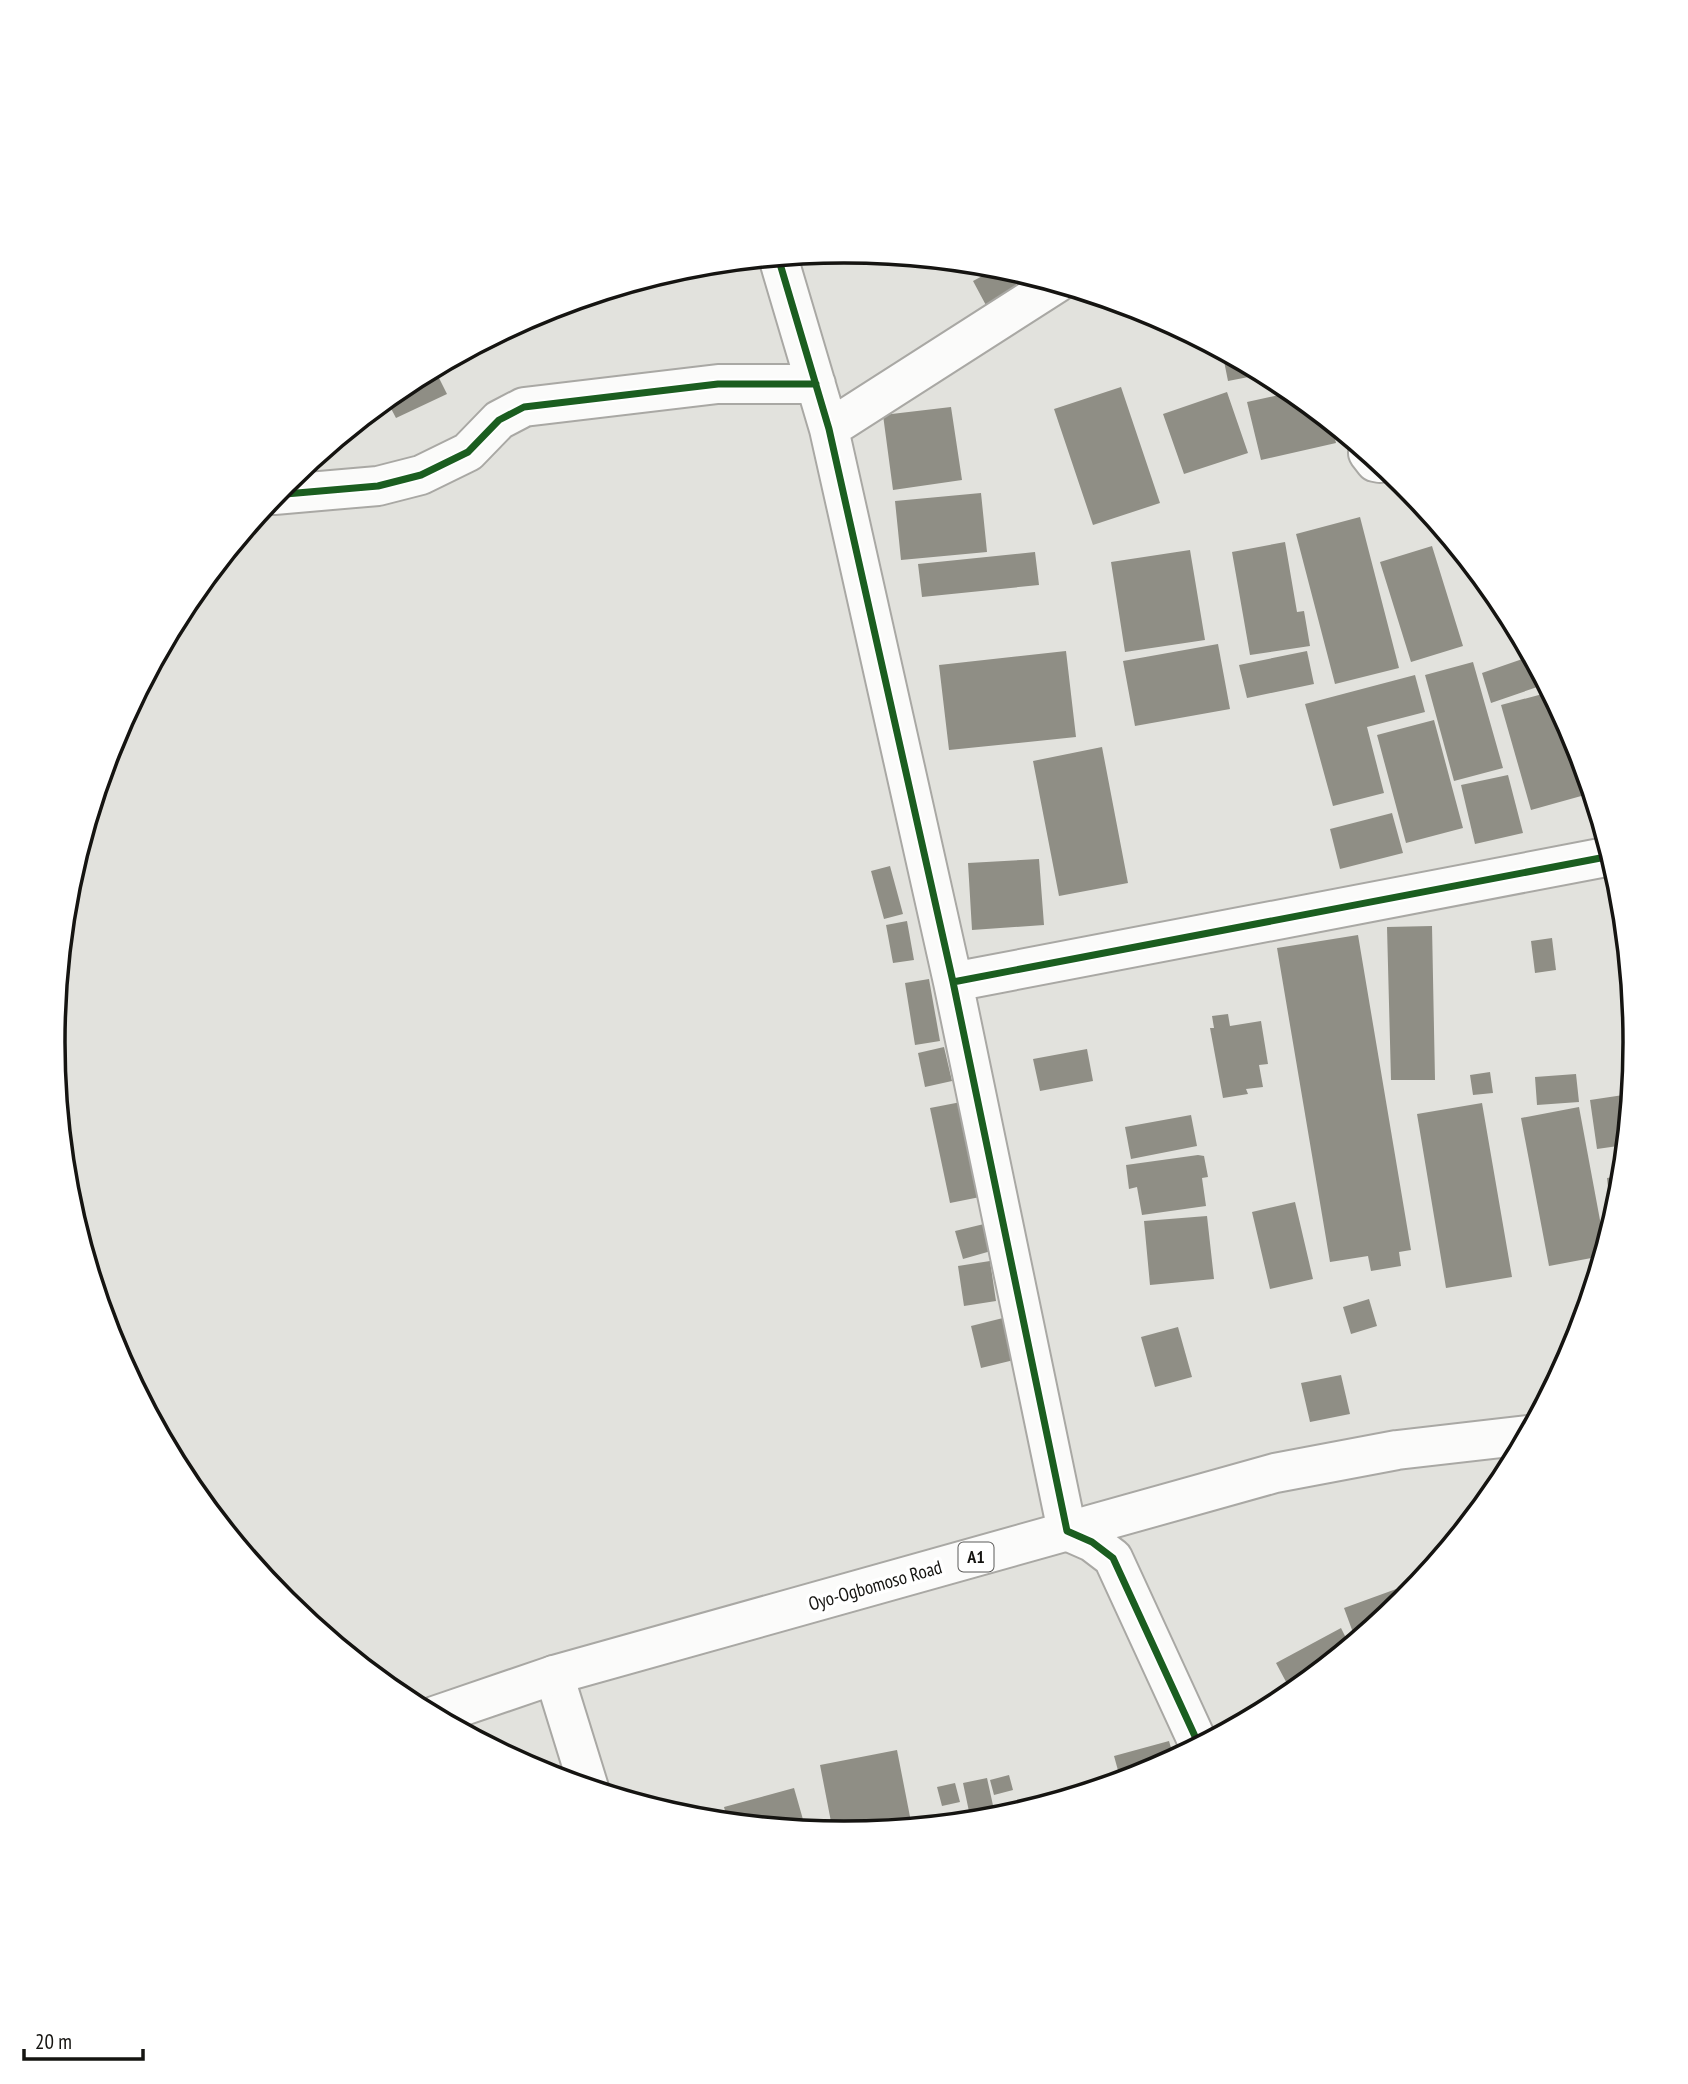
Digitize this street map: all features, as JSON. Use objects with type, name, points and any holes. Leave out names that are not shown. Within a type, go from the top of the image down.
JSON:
[{"type":"main road","points":[[780,265],[829,429],[953,982],[1067,1531],[1092,1542],[1113,1558],[1196,1738]]},
{"type":"main road","points":[[829,429],[1048,290]]},
{"type":"main road","points":[[291,494],[379,486],[422,475],[468,452],[499,420],[523,407],[718,384],[816,384]]},
{"type":"main road","points":[[953,982],[1601,858]]},
{"type":"main road","name":"Oyo-Ogbomoso Road","points":[[446,1712],[554,1675],[1275,1473],[1397,1450],[1516,1436]]},
{"type":"main road","points":[[554,1675],[586,1777]]},
{"type":"building","points":[[983,276],[1026,285],[1028,289],[988,309],[973,281]]},
{"type":"building","points":[[1224,362],[1250,377],[1228,381]]},
{"type":"building","points":[[438,377],[447,394],[396,418],[391,409]]},
{"type":"building","points":[[1121,387],[1160,503],[1093,525],[1054,409]]},
{"type":"building","points":[[1227,392],[1248,453],[1184,474],[1163,414]]},
{"type":"building","points":[[1279,395],[1335,437],[1336,443],[1261,460],[1247,402]]},
{"type":"building","points":[[951,407],[962,480],[893,490],[883,415]]},
{"type":"building","points":[[981,493],[987,552],[901,560],[895,501]]},
{"type":"building","points":[[1360,517],[1399,668],[1335,684],[1296,534]]},
{"type":"building","points":[[1285,542],[1297,612],[1304,611],[1310,646],[1250,655],[1232,552]]},
{"type":"building","points":[[1432,546],[1463,646],[1411,662],[1380,562]]},
{"type":"building","points":[[1190,550],[1205,640],[1125,652],[1111,562]]},
{"type":"building","points":[[1035,552],[1039,585],[922,597],[918,564]]},
{"type":"building","points":[[1218,644],[1230,709],[1135,726],[1123,661]]},
{"type":"building","points":[[1066,651],[1076,737],[949,750],[939,665]]},
{"type":"building","points":[[1307,651],[1314,684],[1247,698],[1239,665]]},
{"type":"building","points":[[1523,659],[1538,687],[1491,703],[1482,673]]},
{"type":"building","points":[[1473,662],[1503,768],[1454,781],[1425,675]]},
{"type":"building","points":[[1415,675],[1425,712],[1367,727],[1384,793],[1333,806],[1305,704]]},
{"type":"building","points":[[1542,694],[1583,795],[1531,810],[1501,705]]},
{"type":"building","points":[[1434,720],[1463,828],[1406,843],[1377,735]]},
{"type":"building","points":[[1102,747],[1128,883],[1059,896],[1033,761]]},
{"type":"building","points":[[1508,775],[1523,833],[1475,844],[1461,785]]},
{"type":"building","points":[[1392,813],[1403,853],[1340,869],[1330,829]]},
{"type":"building","points":[[1039,859],[1044,925],[972,930],[968,863]]},
{"type":"building","points":[[890,866],[903,914],[884,919],[871,871]]},
{"type":"building","points":[[907,921],[914,960],[893,963],[886,925]]},
{"type":"building","points":[[1432,926],[1435,1080],[1391,1080],[1387,927]]},
{"type":"building","points":[[1358,935],[1411,1250],[1399,1252],[1401,1266],[1371,1271],[1368,1256],[1330,1262],[1277,948]]},
{"type":"building","points":[[1552,938],[1556,970],[1535,973],[1531,941]]},
{"type":"building","points":[[929,979],[940,1041],[915,1045],[905,983]]},
{"type":"building","points":[[1228,1014],[1230,1026],[1261,1021],[1268,1064],[1259,1065],[1263,1087],[1246,1089],[1248,1094],[1223,1098],[1210,1028],[1214,1028],[1212,1016]]},
{"type":"building","points":[[944,1047],[952,1081],[925,1087],[918,1053]]},
{"type":"building","points":[[1087,1049],[1093,1081],[1040,1091],[1033,1059]]},
{"type":"building","points":[[1490,1072],[1493,1093],[1473,1095],[1470,1075]]},
{"type":"building","points":[[1576,1074],[1579,1102],[1537,1105],[1535,1077]]},
{"type":"building","points":[[1622,1095],[1617,1146],[1597,1149],[1590,1100]]},
{"type":"building","points":[[961,1102],[980,1197],[950,1203],[930,1108]]},
{"type":"building","points":[[1482,1103],[1512,1277],[1446,1288],[1417,1114]]},
{"type":"building","points":[[1579,1107],[1601,1226],[1593,1258],[1549,1266],[1521,1118]]},
{"type":"building","points":[[1191,1115],[1197,1146],[1131,1159],[1125,1127]]},
{"type":"building","points":[[1204,1156],[1208,1177],[1202,1178],[1206,1206],[1142,1215],[1137,1187],[1129,1189],[1126,1165]]},
{"type":"building","points":[[1295,1202],[1313,1279],[1270,1289],[1252,1212]]},
{"type":"building","points":[[1207,1216],[1214,1279],[1150,1285],[1144,1221]]},
{"type":"building","points":[[984,1224],[991,1251],[963,1259],[955,1231]]},
{"type":"building","points":[[990,1261],[996,1301],[964,1306],[958,1266]]},
{"type":"building","points":[[1369,1299],[1377,1326],[1351,1334],[1343,1307]]},
{"type":"building","points":[[1003,1318],[1014,1360],[981,1368],[971,1326]]},
{"type":"building","points":[[1178,1327],[1192,1377],[1155,1387],[1141,1337]]},
{"type":"building","points":[[1341,1375],[1350,1414],[1310,1422],[1301,1383]]},
{"type":"building","points":[[1400,1588],[1353,1632],[1344,1608]]},
{"type":"building","points":[[1341,1628],[1346,1638],[1287,1683],[1276,1663]]},
{"type":"building","points":[[1169,1741],[1171,1749],[1118,1771],[1114,1756]]},
{"type":"building","points":[[897,1750],[910,1818],[831,1821],[820,1765]]},
{"type":"building","points":[[1009,1775],[1013,1790],[994,1795],[990,1780]]},
{"type":"building","points":[[987,1778],[993,1806],[969,1811],[963,1783]]},
{"type":"building","points":[[955,1783],[960,1802],[942,1806],[937,1787]]},
{"type":"building","points":[[794,1788],[803,1820],[742,1815],[725,1812],[724,1807]]},
{"type":"cycle path","points":[[780,265],[829,429],[953,982],[1067,1531],[1092,1542],[1113,1558],[1196,1738]]},
{"type":"cycle path","points":[[291,494],[378,486],[421,475],[468,452],[499,420],[524,407],[718,384],[816,384]]},
{"type":"cycle path","points":[[953,982],[1601,858]]}]
